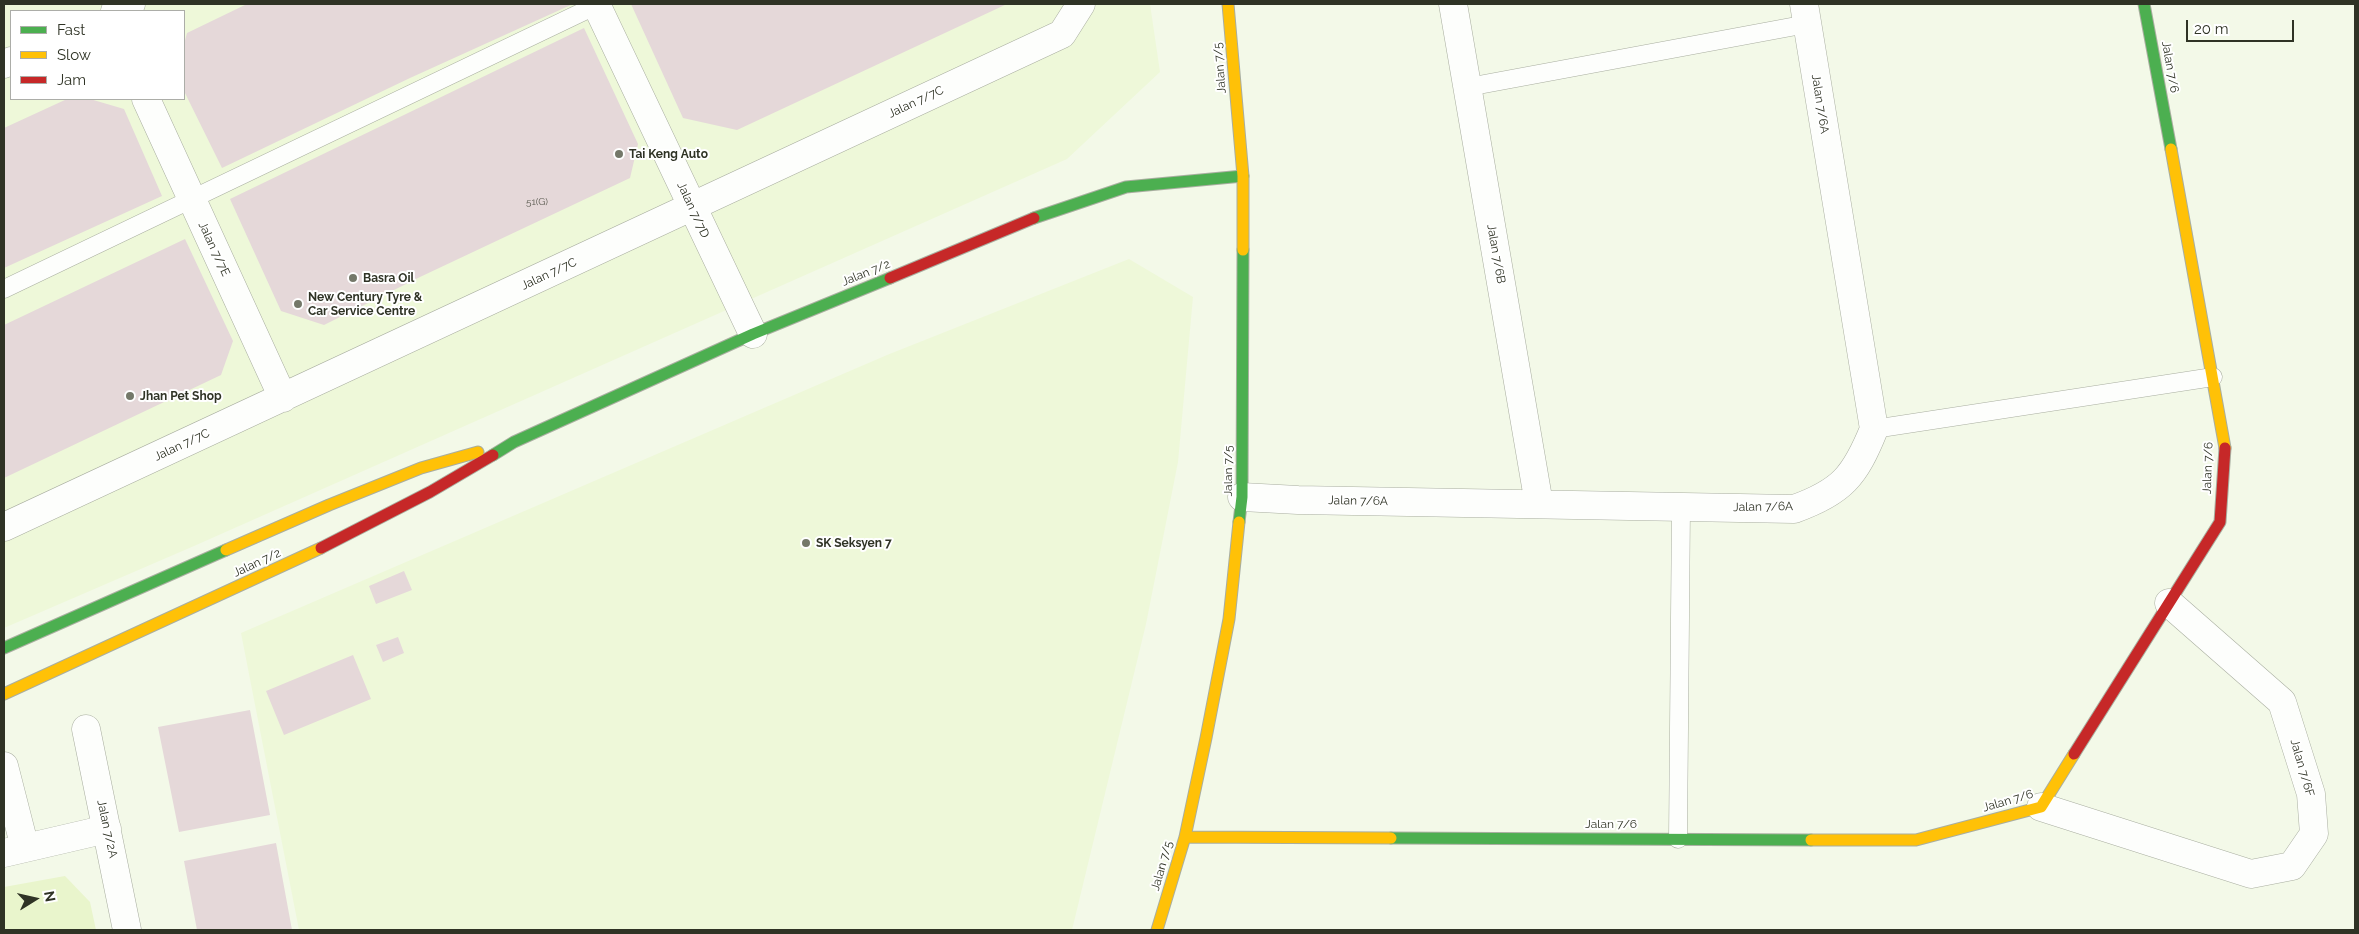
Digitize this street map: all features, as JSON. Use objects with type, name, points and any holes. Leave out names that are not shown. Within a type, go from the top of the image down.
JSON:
[{"type":"street","points":[[117,10],[131,4]]},
{"type":"street","name":"Jalan 7/7C","points":[[4,527],[1062,34],[1081,4]]},
{"type":"street","name":"Jalan 7/5","points":[[1158,930],[1185,837],[1229,619],[1242,497],[1243,176],[1228,4]]},
{"type":"street","name":"Jalan 7/6B","points":[[1453,4],[1539,504]]},
{"type":"street","name":"Jalan 7/6","points":[[1185,837],[1916,840],[2042,807],[2220,522],[2225,446],[2144,4]]},
{"type":"street","name":"Jalan 7/7D","points":[[596,5],[753,334]]},
{"type":"street","name":"Jalan 7/6A","points":[[1242,497],[1298,500],[1794,509],[1822,499],[1845,482],[1863,458],[1874,429],[1806,14]]},
{"type":"street","name":"Jalan 7/7E","points":[[146,100],[283,398]]},
{"type":"street","name":"Jalan 7/2","points":[[4,694],[346,537],[430,492],[514,442],[753,334],[1040,216],[1126,187],[1243,176]]},
{"type":"street","name":"Jalan 7/2","points":[[4,648],[329,505],[412,472],[514,442]]},
{"type":"street","name":"Jalan 7/6F","points":[[2042,807],[2251,874],[2292,866],[2314,834],[2311,794],[2282,702],[2169,603]]},
{"type":"street","name":"Jalan 7/2A","points":[[86,729],[127,930]]},
{"type":"street","points":[[4,766],[14,850],[107,829]]},
{"type":"lane","points":[[4,289],[596,5]]},
{"type":"lane","points":[[1468,87],[1806,14]]},
{"type":"lane","points":[[1874,429],[2213,378]]},
{"type":"lane","points":[[1678,839],[1680,507]]},
{"type":"shaded area","points":[[4,4],[1150,4],[1160,72],[1067,159],[194,546],[4,628]]},
{"type":"shaded area","name":"SK Seksyen 7","points":[[1129,259],[1193,297],[1178,462],[1146,624],[1072,930],[299,930],[241,633],[887,355]]},
{"type":"shaded area","points":[[65,876],[90,902],[96,930],[4,930],[4,887]]},
{"type":"building","points":[[247,4],[573,4],[410,78],[222,168],[185,93],[185,40],[187,33]]},
{"type":"building","points":[[631,4],[1007,4],[737,130],[683,118]]},
{"type":"building","points":[[584,28],[638,144],[630,178],[420,277],[324,325],[281,311],[230,199]]},
{"type":"building","points":[[65,100],[93,100],[124,109],[162,196],[4,268],[4,128]]},
{"type":"building","points":[[185,239],[233,341],[221,375],[4,478],[4,325]]},
{"type":"building","points":[[404,571],[412,590],[376,604],[369,586]]},
{"type":"building","points":[[398,637],[404,653],[383,662],[376,645]]},
{"type":"building","points":[[353,655],[371,699],[284,735],[266,691]]},
{"type":"building","points":[[250,710],[270,815],[179,832],[158,727]]},
{"type":"building","points":[[276,843],[292,930],[197,930],[184,861]]},
{"type":"traffic: fast","points":[[2144,4],[2171,149]]},
{"type":"traffic: fast","points":[[1034,218],[1126,187],[1243,176]]},
{"type":"traffic: fast","points":[[1239,522],[1242,497],[1243,250]]},
{"type":"traffic: fast","points":[[493,455],[514,442],[753,334],[890,278]]},
{"type":"traffic: fast","points":[[4,648],[226,550]]},
{"type":"traffic: fast","points":[[1391,838],[1811,840]]},
{"type":"traffic: slow","points":[[1228,4],[1243,176],[1243,250]]},
{"type":"traffic: slow","points":[[2171,149],[2225,448]]},
{"type":"traffic: slow","points":[[226,550],[329,505],[421,468],[478,452]]},
{"type":"traffic: slow","points":[[1157,930],[1185,837],[1206,738],[1229,619],[1239,522]]},
{"type":"traffic: slow","points":[[4,694],[321,548]]},
{"type":"traffic: slow","points":[[1811,840],[1916,840],[2041,807],[2074,754]]},
{"type":"traffic: slow","points":[[1185,837],[1391,838]]},
{"type":"traffic: jam","points":[[890,278],[1034,218]]},
{"type":"traffic: jam","points":[[2074,754],[2220,522],[2225,448]]},
{"type":"traffic: jam","points":[[321,548],[430,492],[493,455]]},
{"type":"place","name":"Tai Keng Auto","points":[[619,154]]},
{"type":"place","name":"Basra Oil","points":[[353,278]]},
{"type":"place","name":"New Century Tyre & Car Service Centre","points":[[298,304]]},
{"type":"place","name":"Jhan Pet Shop","points":[[130,396]]},
{"type":"place","name":"SK Seksyen 7","points":[[806,543]]}]
